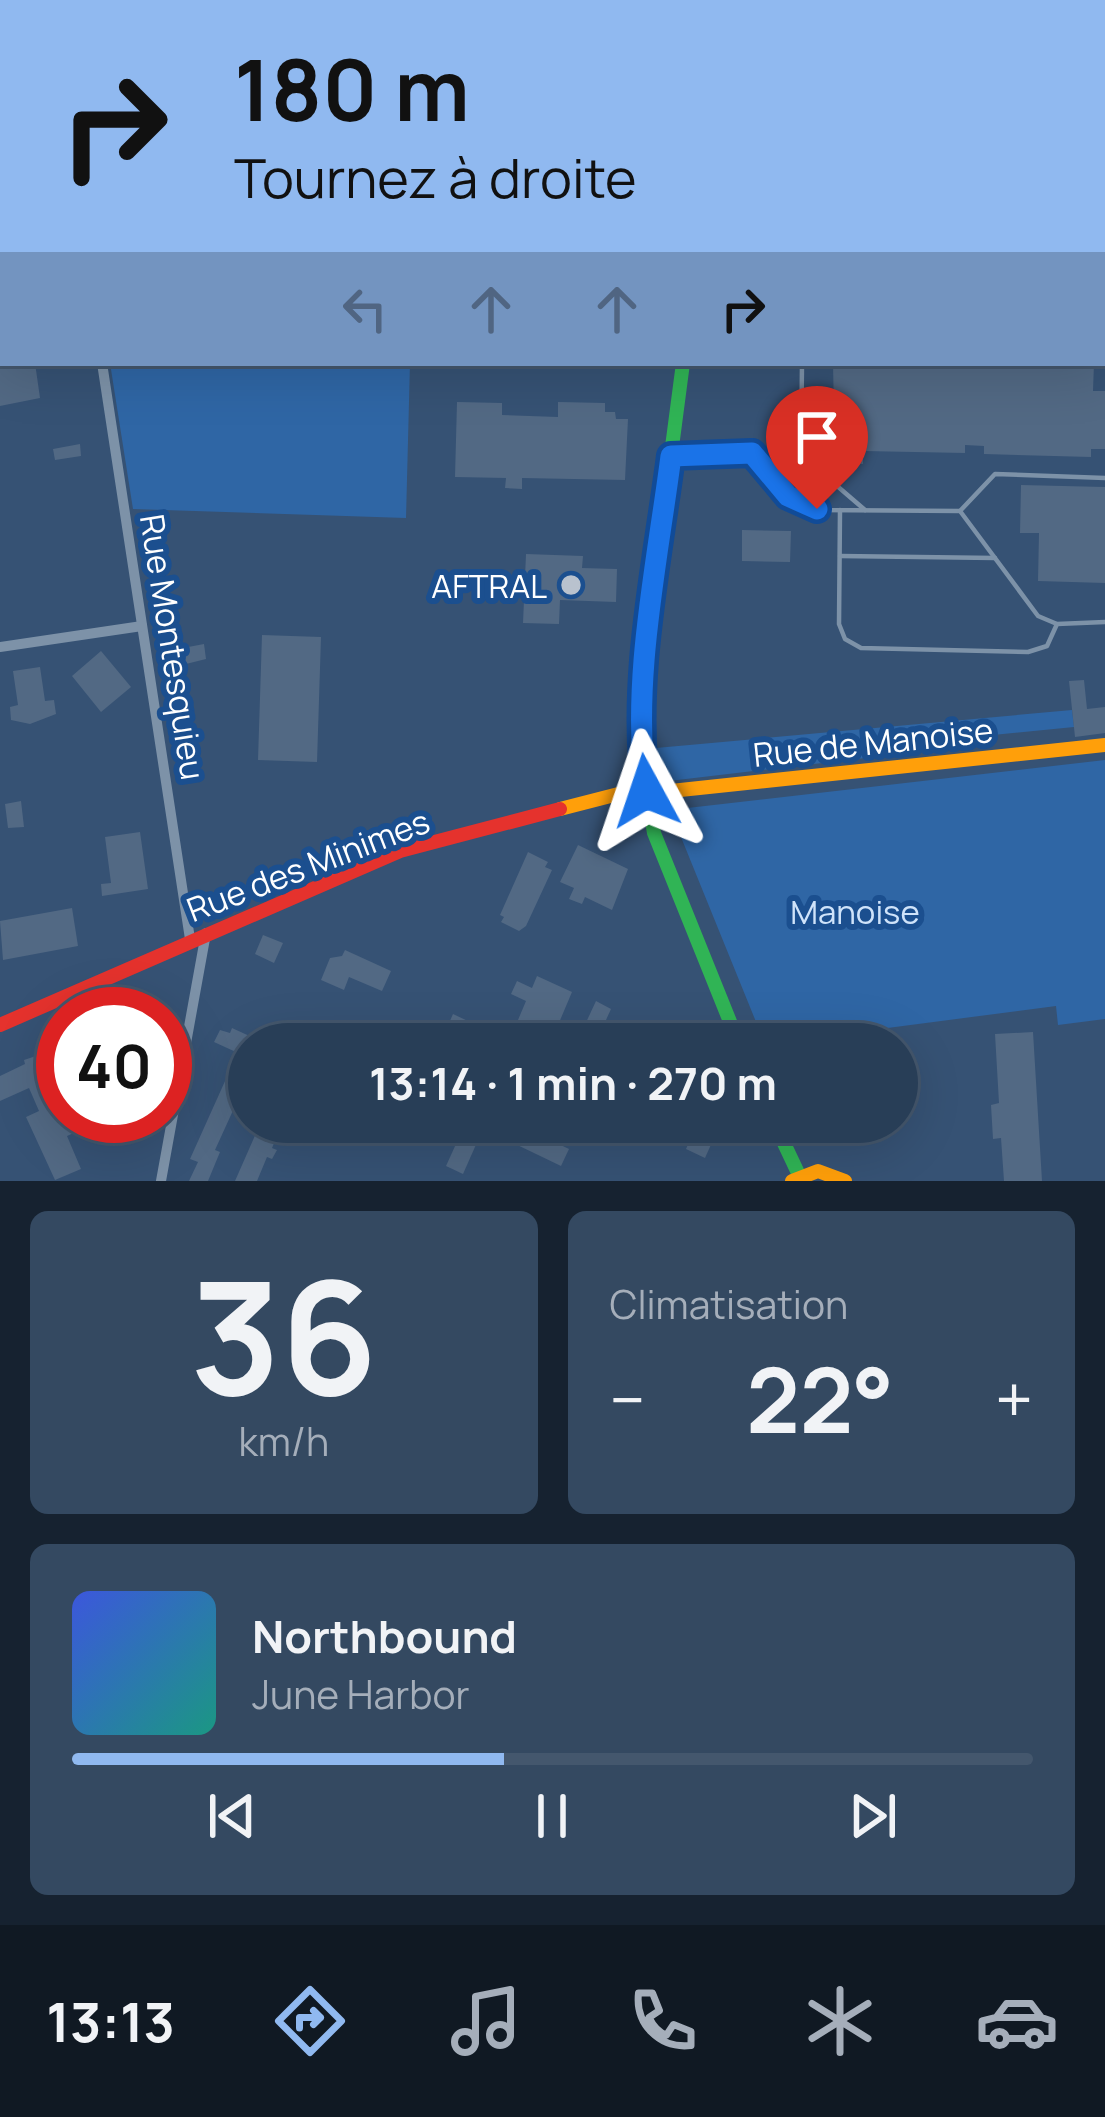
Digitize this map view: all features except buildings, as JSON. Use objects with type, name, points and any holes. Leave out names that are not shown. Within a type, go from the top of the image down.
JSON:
[{"type":"street","name":"Rue Montesquieu","points":[[102,366],[190,939]]},
{"type":"street","points":[[683,366],[650,615],[641,739],[654,833],[731,1023]]},
{"type":"street","points":[[0,647],[142,626]]},
{"type":"street","name":"Rue de Manoise","points":[[646,791],[1105,745]]},
{"type":"street","name":"Rue des Minimes","points":[[0,1025],[400,851],[634,790],[646,791]]},
{"type":"street","points":[[161,1181],[206,933]]},
{"type":"street","points":[[782,1143],[795,1178],[821,1170],[845,1181]]},
{"type":"lane","points":[[801,455],[802,366]]},
{"type":"lane","points":[[752,453],[788,496],[817,509],[960,511],[995,474],[1105,478]]},
{"type":"lane","points":[[671,456],[801,455],[865,510]]},
{"type":"lane","points":[[840,510],[838,624],[845,639],[861,648],[1028,652],[1047,646],[1057,624]]},
{"type":"lane","points":[[960,511],[1039,616],[1057,624],[1105,622]]},
{"type":"lane","points":[[840,556],[995,558]]},
{"type":"green space","points":[[110,366],[410,366],[406,518],[133,509]]},
{"type":"green space","points":[[1072,710],[1074,727],[883,746],[882,756],[669,781],[658,774],[656,748]]},
{"type":"green space","name":"Manoise","points":[[1105,760],[1105,1019],[1058,1025],[1056,1006],[918,1024],[756,1023],[670,810]]},
{"type":"traffic: fast","points":[[683,366],[650,615],[642,762],[654,833],[731,1023]]},
{"type":"traffic: fast","points":[[784,1143],[799,1175]]},
{"type":"traffic: slow","points":[[560,809],[634,790],[671,791],[1105,745]]},
{"type":"traffic: slow","points":[[792,1181],[818,1171],[845,1181]]},
{"type":"traffic: jam","points":[[0,1025],[400,851],[560,809]]},
{"type":"place","name":"AFTRAL","points":[[571,585]]},
{"type":"route","points":[[646,791],[641,739],[650,615],[671,456],[752,453],[788,496],[817,509]]}]
